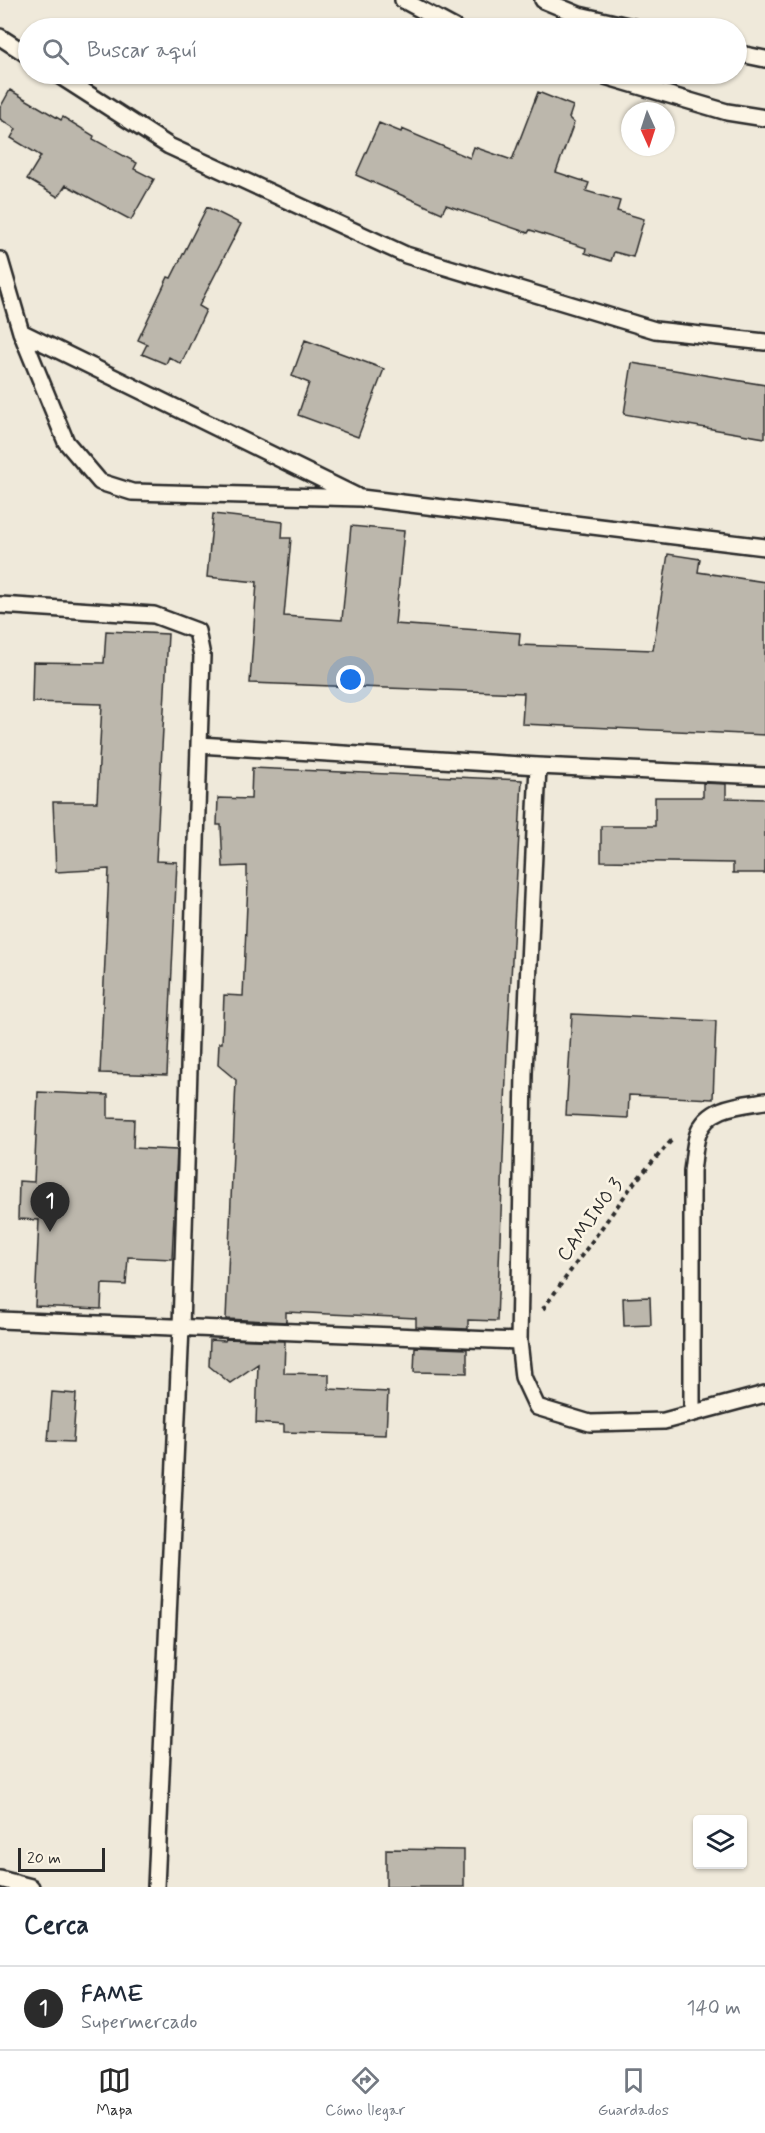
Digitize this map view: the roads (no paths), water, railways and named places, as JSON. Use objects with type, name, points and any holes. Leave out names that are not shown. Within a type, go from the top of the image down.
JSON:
[{"type":"lane","points":[[403,0],[436,18]]},
{"type":"lane","points":[[543,0],[592,18]]},
{"type":"lane","points":[[0,37],[18,49]]},
{"type":"lane","points":[[747,54],[765,58]]},
{"type":"lane","points":[[73,84],[169,146],[406,255],[655,330],[765,342]]},
{"type":"lane","points":[[632,84],[727,112],[765,118]]},
{"type":"lane","points":[[0,260],[21,332],[66,442],[100,482],[132,492],[361,498],[765,548]]},
{"type":"lane","points":[[21,332],[361,498]]},
{"type":"lane","points":[[0,605],[154,615],[197,631],[202,656],[181,1327],[156,1887]]},
{"type":"lane","points":[[199,745],[538,766],[765,776]]},
{"type":"lane","points":[[538,766],[524,1073],[519,1341],[523,1377],[537,1407],[590,1423],[664,1421],[765,1394]]},
{"type":"lane","points":[[692,1413],[692,1171],[698,1133],[710,1115],[733,1106],[765,1101]]},
{"type":"lane","points":[[0,1320],[519,1341]]},
{"type":"lane","points":[[0,1879],[31,1887]]},
{"type":"place","name":"FAME","points":[[50,1232]]}]
